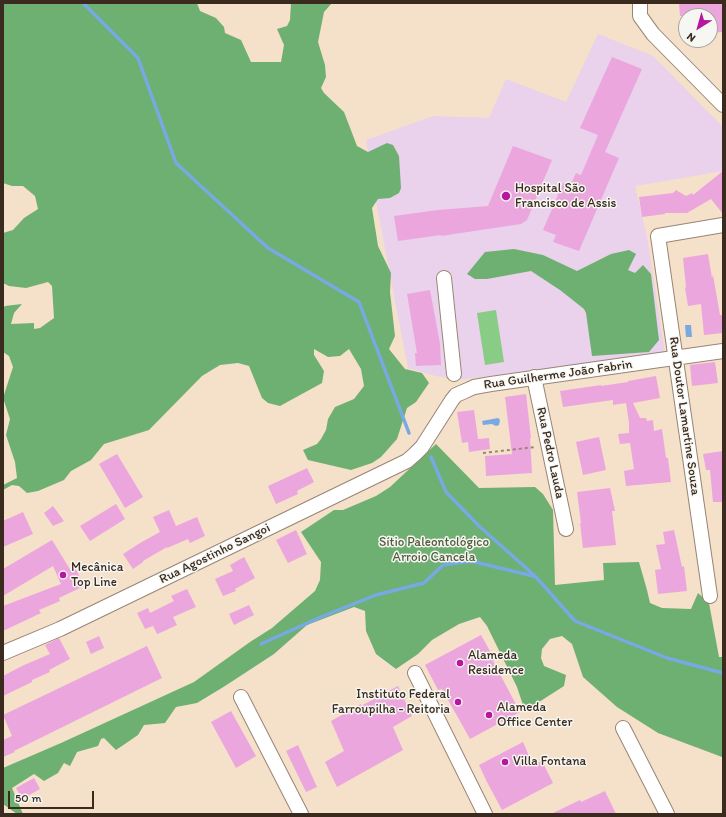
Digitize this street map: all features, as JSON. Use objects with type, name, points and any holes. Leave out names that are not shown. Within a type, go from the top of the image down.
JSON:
[{"type":"street","points":[[640,3],[640,16],[653,34],[722,103]]},
{"type":"street","name":"Rua Doutor Lamartine Souza","points":[[710,596],[658,236],[723,225]]},
{"type":"street","points":[[444,278],[454,374]]},
{"type":"street","name":"Rua Guilherme João Fabrin","points":[[422,447],[456,395],[474,388],[534,377],[723,351]]},
{"type":"street","name":"Rua Pedro Lauda","points":[[534,377],[566,529]]},
{"type":"street","name":"Rua Agostinho Sangoi","points":[[3,653],[60,629],[396,467],[407,461],[422,447]]},
{"type":"street","points":[[415,673],[485,814]]},
{"type":"street","points":[[241,697],[301,814]]},
{"type":"street","points":[[623,728],[667,814]]},
{"type":"path","points":[[483,453],[548,445]]},
{"type":"shaded area","name":"Hospital São Francisco de Assis","points":[[598,34],[653,56],[723,127],[723,171],[635,186],[647,237],[665,353],[458,380],[436,376],[408,368],[377,207],[366,140],[433,116],[489,118],[506,79],[566,102]]},
{"type":"green space","points":[[3,3],[197,3],[200,11],[216,18],[224,27],[225,33],[241,40],[251,62],[281,62],[284,45],[277,29],[287,26],[290,20],[291,3],[332,3],[324,12],[318,42],[325,65],[326,77],[321,88],[324,93],[344,112],[357,146],[368,152],[387,143],[393,145],[399,156],[401,188],[399,193],[390,198],[378,199],[372,208],[378,246],[391,273],[390,292],[395,336],[389,349],[405,369],[422,373],[429,383],[416,402],[407,408],[397,439],[381,457],[372,463],[351,470],[308,460],[303,450],[317,444],[321,439],[326,430],[328,419],[335,407],[354,399],[364,386],[361,369],[349,349],[340,356],[328,357],[314,349],[314,355],[324,371],[322,383],[280,406],[268,403],[262,398],[249,366],[238,363],[220,365],[202,376],[149,430],[104,444],[91,460],[71,471],[64,480],[38,491],[27,493],[19,486],[12,485],[3,490],[3,485],[17,478],[15,462],[6,435],[10,419],[3,398],[13,367],[9,356],[3,352],[3,308],[5,306],[22,304],[14,313],[11,324],[34,323],[34,329],[40,328],[54,318],[52,286],[48,282],[26,288],[9,286],[3,283],[3,233],[13,230],[24,218],[38,209],[35,196],[23,186],[12,186],[3,183]]},
{"type":"green space","points":[[514,249],[543,255],[577,271],[611,254],[629,250],[636,254],[628,270],[635,273],[643,265],[651,274],[659,340],[649,352],[592,356],[586,313],[584,309],[560,290],[531,271],[487,279],[475,279],[467,274],[485,252]]},
{"type":"green space","points":[[496,310],[504,362],[485,365],[477,313]]},
{"type":"green space","name":"Sítio Paleontológico Arroio Cancela","points":[[436,444],[479,488],[535,487],[543,494],[553,510],[555,585],[604,580],[603,563],[639,562],[650,603],[662,608],[691,609],[698,593],[709,603],[719,657],[723,657],[723,765],[722,757],[658,733],[617,707],[583,677],[572,644],[562,636],[550,639],[542,649],[541,658],[544,666],[566,675],[564,686],[525,711],[517,687],[487,626],[480,617],[459,624],[432,640],[418,654],[396,669],[376,654],[366,631],[365,611],[354,607],[307,625],[274,654],[197,703],[176,707],[165,723],[144,725],[138,735],[116,750],[104,738],[101,739],[98,746],[77,752],[70,766],[64,763],[58,773],[44,781],[34,774],[12,788],[23,814],[17,814],[3,804],[3,768],[194,682],[272,628],[315,591],[320,580],[321,562],[301,532],[334,510],[343,510],[376,496],[390,487]]},
{"type":"water","points":[[685,325],[691,325],[692,337],[686,337]]},
{"type":"water","points":[[498,418],[500,420],[499,425],[483,425],[482,421]]},
{"type":"building","points":[[679,3],[723,3],[723,32],[718,32],[718,8],[679,8]]},
{"type":"building","points":[[612,57],[642,69],[605,152],[619,158],[579,251],[553,242],[556,235],[543,230],[563,183],[570,186],[576,173],[581,175],[598,135],[580,128]]},
{"type":"building","points":[[513,146],[552,160],[527,220],[521,224],[398,241],[394,216],[438,210],[488,206]]},
{"type":"building","points":[[723,171],[723,214],[711,199],[687,213],[665,213],[642,217],[639,197],[673,193],[676,190],[686,196],[692,193],[693,195]]},
{"type":"building","points":[[708,254],[720,315],[722,315],[723,333],[704,335],[701,304],[688,306],[683,258]]},
{"type":"building","points":[[430,290],[440,344],[441,365],[416,366],[415,353],[417,353],[407,294]]},
{"type":"building","points":[[715,362],[718,383],[692,386],[690,365]]},
{"type":"building","points":[[656,376],[660,398],[633,403],[640,418],[646,418],[647,421],[653,420],[654,431],[662,429],[671,482],[626,486],[624,471],[634,469],[630,443],[620,444],[618,434],[629,433],[626,403],[613,405],[613,400],[563,407],[560,391],[628,382]]},
{"type":"building","points":[[526,394],[531,438],[532,473],[486,476],[485,456],[512,454],[505,397]]},
{"type":"building","points":[[474,410],[478,439],[489,438],[490,449],[469,452],[468,442],[462,443],[457,412]]},
{"type":"building","points":[[599,437],[606,470],[583,475],[576,442]]},
{"type":"building","points":[[723,451],[723,502],[713,502],[710,470],[706,470],[703,454]]},
{"type":"building","points":[[117,454],[143,497],[125,508],[99,464]]},
{"type":"building","points":[[307,468],[314,482],[297,491],[298,494],[276,504],[268,486]]},
{"type":"building","points":[[610,488],[615,511],[612,511],[616,545],[583,548],[577,492]]},
{"type":"building","points":[[116,504],[125,519],[90,541],[80,526]]},
{"type":"building","points":[[53,506],[64,521],[53,526],[44,513]]},
{"type":"building","points":[[169,510],[176,526],[197,517],[205,536],[190,543],[188,539],[167,547],[143,561],[133,569],[123,554],[160,532],[153,517]]},
{"type":"building","points":[[23,512],[33,534],[3,547],[3,521]]},
{"type":"building","points":[[296,530],[307,554],[288,563],[276,540]]},
{"type":"building","points":[[674,530],[682,567],[684,566],[687,591],[658,594],[655,570],[661,569],[656,545],[665,544],[663,532]]},
{"type":"building","points":[[52,540],[71,571],[76,569],[84,586],[59,598],[60,601],[39,610],[41,613],[3,631],[3,606],[61,584],[53,566],[3,596],[3,569]]},
{"type":"building","points":[[244,557],[255,578],[235,589],[236,591],[223,596],[215,579],[233,571],[230,565]]},
{"type":"building","points":[[187,589],[196,607],[173,617],[177,625],[162,632],[157,634],[153,626],[145,629],[137,613],[148,608],[150,613],[174,601],[171,596]]},
{"type":"building","points":[[249,605],[254,615],[234,625],[229,614]]},
{"type":"building","points":[[481,635],[520,712],[470,739],[442,689],[438,690],[425,665]]},
{"type":"building","points":[[99,636],[104,648],[91,654],[86,642]]},
{"type":"building","points":[[59,638],[70,659],[49,670],[50,672],[32,680],[32,682],[3,696],[3,676],[50,654],[45,645]]},
{"type":"building","points":[[147,646],[162,678],[3,757],[3,740],[12,736],[3,715]]},
{"type":"building","points":[[398,686],[412,716],[393,727],[403,750],[337,787],[325,762],[344,751],[331,721]]},
{"type":"building","points":[[231,711],[256,756],[236,768],[211,722]]},
{"type":"building","points":[[523,742],[533,765],[542,761],[553,783],[502,810],[479,765]]},
{"type":"building","points":[[298,745],[317,787],[306,792],[286,751]]},
{"type":"building","points":[[34,778],[40,789],[22,799],[16,788]]},
{"type":"building","points":[[605,791],[616,814],[551,814],[580,800],[581,802]]},
{"type":"waterway","points":[[83,3],[138,58],[176,163],[268,248],[359,302],[409,433]]},
{"type":"waterway","points":[[431,457],[446,492],[479,526],[535,576],[575,621],[667,658],[723,673]]},
{"type":"waterway","points":[[261,644],[321,617],[376,595],[424,583],[443,565],[471,561],[533,576]]},
{"type":"place","name":"Hospital São Francisco de Assis","points":[[506,196]]},
{"type":"place","name":"Mecânica Top Line","points":[[63,575]]},
{"type":"place","name":"Alameda Residence","points":[[460,663]]},
{"type":"place","name":"Instituto Federal Farroupilha - Reitoria","points":[[458,702]]},
{"type":"place","name":"Alameda Office Center","points":[[489,715]]},
{"type":"place","name":"Villa Fontana","points":[[505,762]]}]
